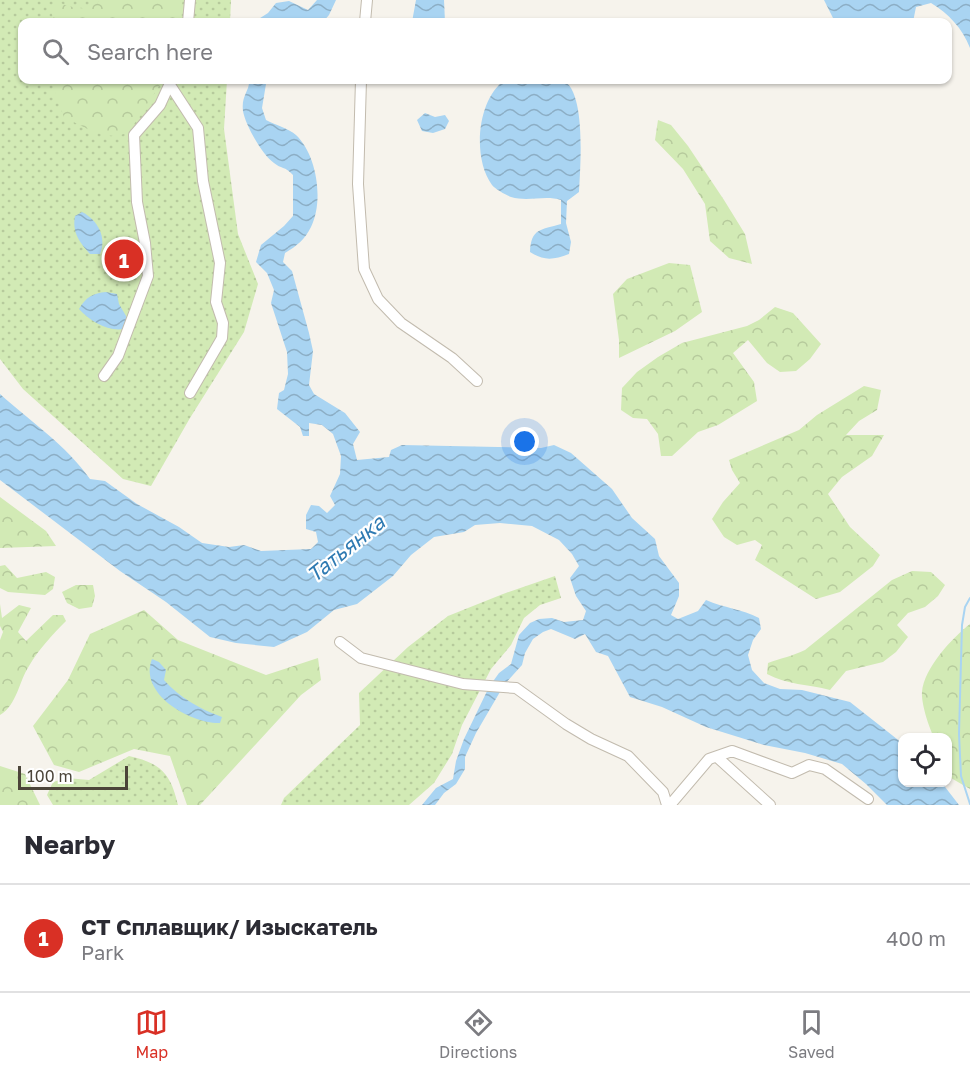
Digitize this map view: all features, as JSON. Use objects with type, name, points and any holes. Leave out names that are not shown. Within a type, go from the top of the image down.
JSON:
[{"type":"street","points":[[188,18],[190,0]]},
{"type":"street","points":[[365,18],[367,0]]},
{"type":"street","points":[[104,376],[118,356],[148,276],[145,243],[137,202],[134,135],[160,105],[170,84]]},
{"type":"street","points":[[172,84],[198,128],[203,181],[220,263],[216,302],[223,323],[222,338],[190,393]]},
{"type":"street","points":[[361,84],[358,184],[364,268],[378,299],[401,323],[452,358],[477,381]]},
{"type":"street","points":[[340,642],[361,658],[463,684],[516,688],[566,724],[591,739],[628,756],[663,792],[669,805],[709,759],[732,751],[792,773],[809,765],[825,769],[868,799]]},
{"type":"street","points":[[717,757],[770,805]]},
{"type":"green space","points":[[0,0],[231,0],[230,18],[18,18],[18,84],[227,84],[224,129],[238,234],[258,284],[244,332],[151,486],[123,479],[23,389],[0,359]]},
{"type":"green space","points":[[55,0],[67,6],[86,9],[101,0],[183,0],[179,18],[53,18],[50,9]]},
{"type":"green space","points":[[58,84],[160,84],[129,132],[112,136],[88,129],[64,117],[55,93]]},
{"type":"green space","points":[[658,120],[671,125],[724,200],[745,234],[752,264],[729,258],[710,241],[705,204],[683,169],[655,140]]},
{"type":"green space","points":[[669,263],[690,265],[702,312],[675,331],[619,358],[613,294],[627,279]]},
{"type":"green space","points":[[775,307],[793,313],[821,344],[810,359],[796,371],[780,372],[767,363],[748,340],[733,353],[754,382],[757,401],[718,425],[698,432],[672,456],[661,456],[658,434],[647,419],[633,418],[621,410],[622,388],[637,372],[682,343],[747,326]]},
{"type":"green space","points":[[864,386],[881,390],[877,410],[859,421],[846,435],[884,435],[872,456],[842,477],[828,494],[850,527],[880,555],[873,566],[840,592],[816,599],[755,560],[762,545],[755,540],[737,545],[724,537],[712,519],[740,483],[729,460],[799,430],[817,415]]},
{"type":"green space","points":[[0,497],[46,531],[56,546],[0,548]]},
{"type":"green space","points":[[5,565],[17,578],[46,572],[55,577],[53,589],[45,595],[8,592],[0,588],[0,566]]},
{"type":"green space","points":[[912,571],[931,572],[945,585],[938,596],[925,607],[908,613],[897,625],[908,637],[896,652],[883,662],[846,671],[830,690],[790,682],[767,674],[768,663],[805,650],[892,580]]},
{"type":"green space","points":[[555,576],[561,598],[540,605],[524,618],[511,645],[491,669],[462,725],[452,754],[434,783],[409,805],[281,805],[284,798],[360,725],[359,693],[408,647],[448,616]]},
{"type":"green space","points":[[76,585],[93,585],[95,596],[92,607],[79,609],[67,603],[62,592]]},
{"type":"green space","points":[[0,604],[2,618],[19,605],[31,608],[18,632],[26,641],[53,615],[63,615],[66,621],[37,654],[10,705],[0,715],[0,640],[3,632],[0,626]]},
{"type":"green space","points":[[144,610],[178,640],[266,675],[318,658],[321,680],[301,695],[200,805],[187,805],[170,756],[134,749],[79,772],[54,765],[33,726],[68,680],[90,634]]},
{"type":"green space","points":[[970,624],[970,789],[952,779],[952,733],[932,733],[922,692],[933,664],[955,637]]},
{"type":"green space","points":[[129,756],[149,762],[163,772],[172,785],[178,805],[53,805],[47,795],[53,782],[67,778],[89,780]]},
{"type":"green space","points":[[0,766],[25,774],[40,805],[0,805]]},
{"type":"water","points":[[317,0],[336,0],[326,18],[260,18],[276,3],[289,1],[308,10]]},
{"type":"water","points":[[416,0],[444,0],[445,18],[413,18]]},
{"type":"water","points":[[824,0],[970,0],[970,48],[952,18],[931,3],[916,7],[914,18],[833,18]]},
{"type":"water","name":"Татьянка","points":[[248,84],[266,84],[262,108],[266,120],[296,135],[309,154],[313,166],[318,192],[315,216],[303,239],[285,253],[283,262],[292,271],[313,351],[309,385],[314,394],[345,413],[360,432],[353,444],[357,460],[389,457],[391,450],[402,445],[541,448],[554,445],[571,453],[612,489],[632,518],[655,539],[659,556],[679,583],[679,596],[671,615],[678,619],[698,611],[706,600],[759,618],[761,629],[753,640],[748,655],[752,670],[764,683],[780,689],[802,690],[850,702],[898,740],[898,787],[945,787],[959,805],[887,805],[842,764],[805,753],[764,745],[706,727],[662,707],[630,697],[608,656],[596,652],[585,634],[575,639],[551,629],[533,639],[525,653],[522,665],[504,685],[476,733],[465,757],[465,769],[456,784],[444,793],[435,805],[422,805],[436,788],[453,779],[456,761],[464,739],[489,687],[499,673],[511,664],[519,635],[530,623],[539,619],[552,618],[564,622],[583,620],[586,611],[576,596],[570,578],[579,566],[559,540],[532,526],[500,523],[475,525],[464,532],[434,537],[411,555],[393,576],[357,604],[334,610],[307,632],[274,647],[236,643],[210,637],[0,480],[0,394],[70,455],[90,479],[105,481],[137,504],[179,527],[202,543],[229,547],[244,545],[261,551],[311,549],[318,542],[316,532],[306,529],[306,515],[311,505],[319,506],[327,513],[335,505],[330,496],[340,474],[341,456],[333,434],[322,425],[309,423],[309,436],[303,436],[300,427],[277,409],[279,393],[284,390],[288,374],[287,352],[271,303],[274,290],[267,273],[256,262],[261,245],[293,216],[293,175],[276,165],[259,146],[243,111]]},
{"type":"water","points":[[501,84],[567,84],[570,86],[579,114],[581,149],[579,192],[567,201],[566,223],[571,242],[569,254],[544,258],[530,252],[532,238],[538,231],[561,224],[561,200],[511,197],[493,187],[486,174],[482,160],[480,130],[488,101]]},
{"type":"water","points":[[425,113],[435,117],[445,115],[449,121],[445,129],[433,133],[422,131],[417,120]]},
{"type":"water","points":[[82,212],[93,220],[100,230],[102,248],[100,254],[90,254],[77,237],[75,216]]},
{"type":"water","points":[[106,292],[117,294],[119,304],[129,321],[124,329],[112,329],[100,325],[79,309],[90,296]]},
{"type":"water","points":[[152,659],[159,662],[166,670],[164,680],[170,686],[191,702],[222,717],[220,723],[208,722],[182,712],[160,695],[153,684],[150,672]]},
{"type":"waterway","points":[[970,598],[965,607],[962,625],[959,734],[961,776],[970,804]]},
{"type":"place","name":"СТ Сплавщик/ Изыскатель","points":[[124,259]]}]
